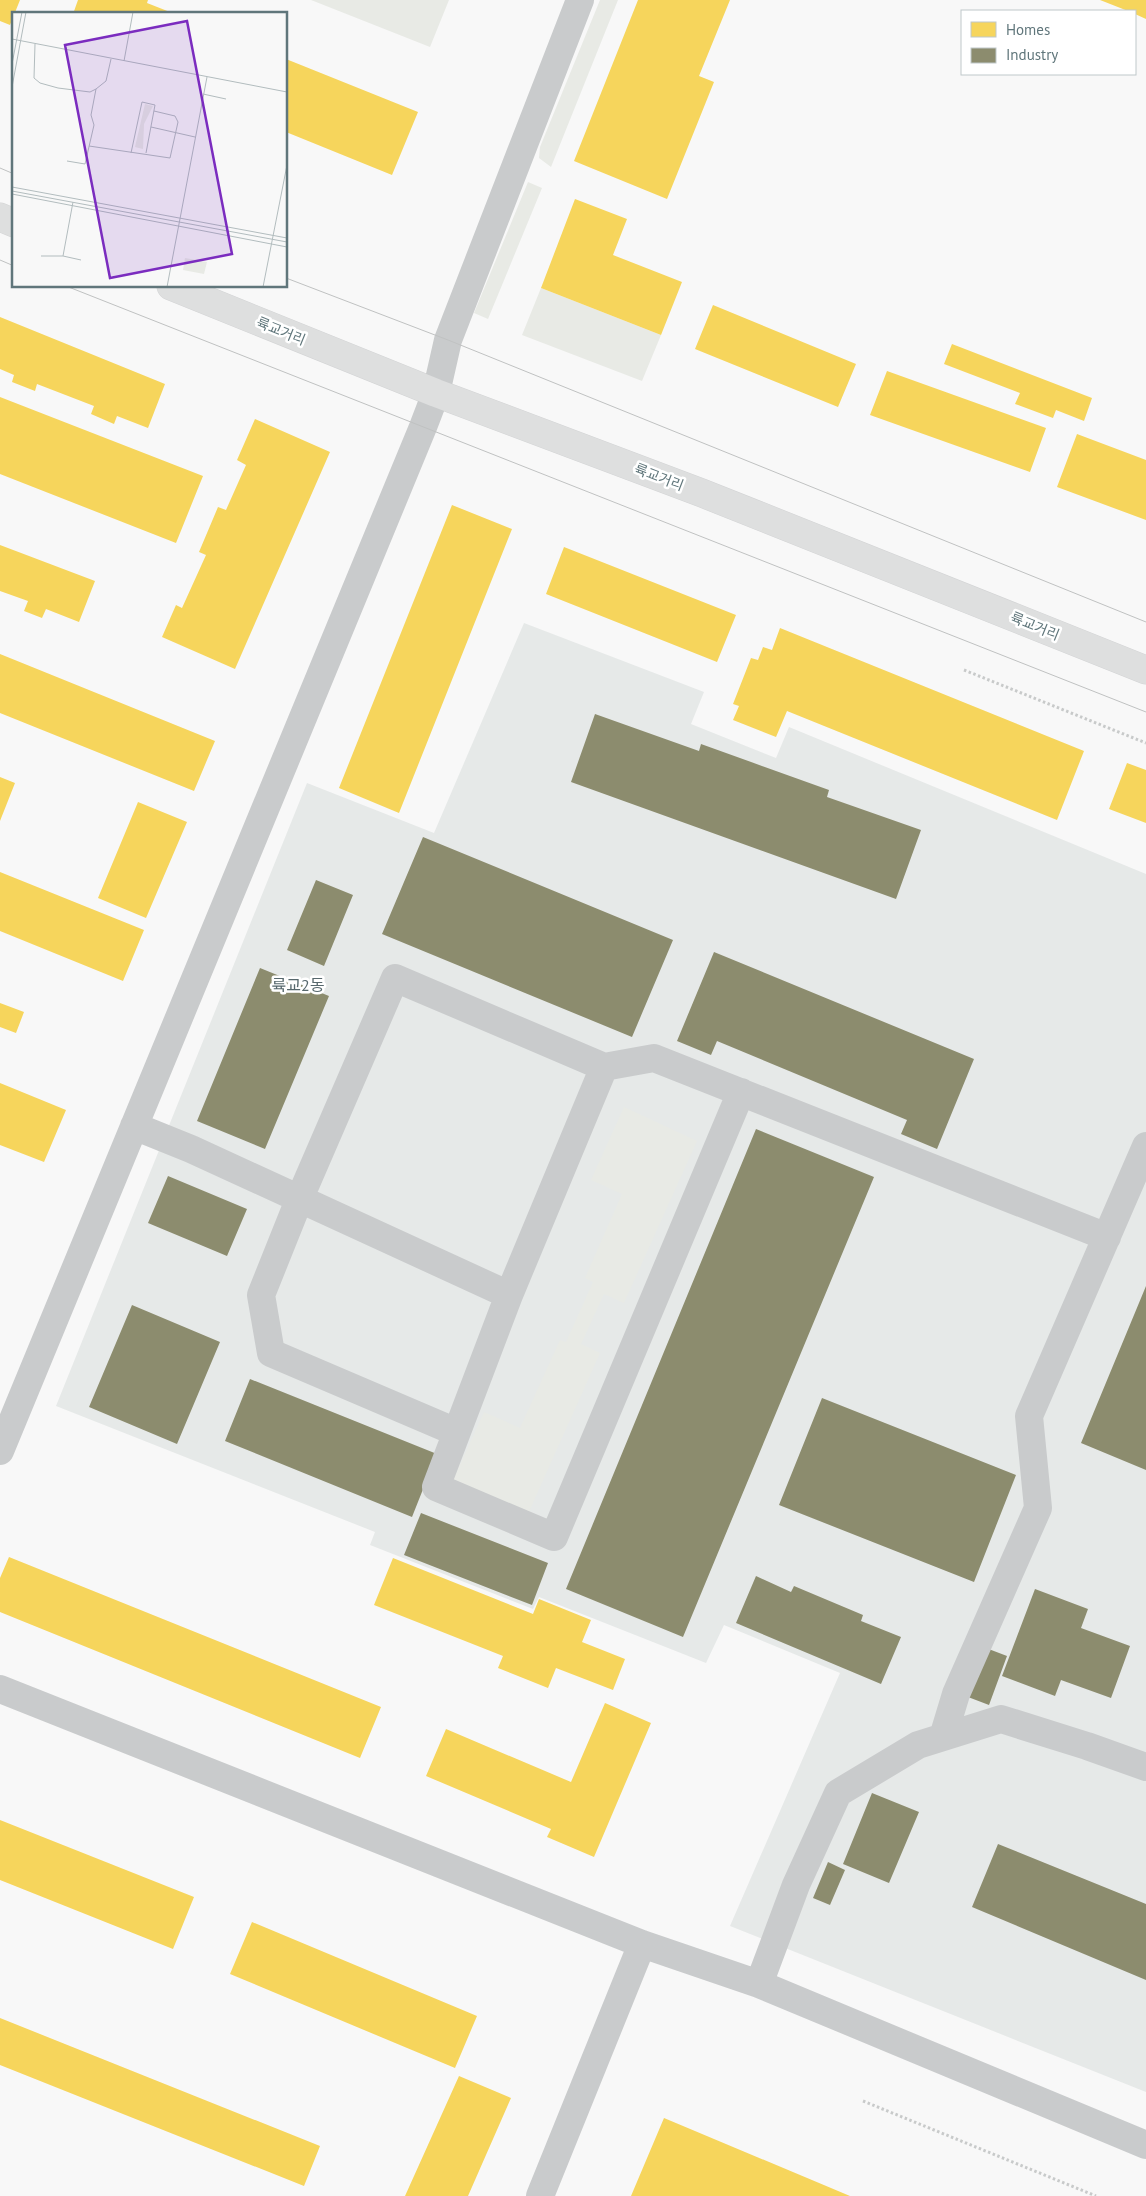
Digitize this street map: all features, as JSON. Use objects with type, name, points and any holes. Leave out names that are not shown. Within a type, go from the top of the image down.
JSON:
[{"type":"main road","points":[[0,218],[12,222]]},
{"type":"main road","name":"륙교거리","points":[[176,288],[436,393],[702,493],[1146,670]]},
{"type":"street","points":[[0,1451],[436,393],[448,340],[580,0]]},
{"type":"street","points":[[456,1432],[271,1353],[261,1295],[299,1200],[395,978],[604,1067],[654,1058],[1107,1237]]},
{"type":"street","points":[[604,1067],[509,1295],[436,1487],[554,1537],[740,1092]]},
{"type":"street","points":[[134,1126],[191,1149],[509,1295]]},
{"type":"street","points":[[943,1737],[963,1676],[1038,1508],[1029,1416],[1146,1146]]},
{"type":"street","points":[[0,1688],[642,1944],[759,1984],[1146,2145]]},
{"type":"street","points":[[759,1984],[796,1885],[838,1793],[918,1745],[1001,1719],[1087,1746],[1146,1768]]},
{"type":"street","points":[[540,2196],[642,1944]]},
{"type":"path","points":[[964,670],[1146,743]]},
{"type":"path","points":[[863,2100],[1096,2196]]},
{"type":"shaded area","points":[[311,0],[449,0],[430,47]]},
{"type":"shaded area","points":[[600,0],[618,0],[551,167],[539,158],[540,147]]},
{"type":"shaded area","points":[[528,182],[542,188],[488,319],[474,313]]},
{"type":"shaded area","points":[[541,288],[661,335],[642,381],[522,335]]},
{"type":"shaded area","points":[[524,623],[704,692],[691,724],[776,758],[789,727],[1146,874],[1146,2092],[730,1926],[840,1673],[724,1625],[706,1663],[539,1597],[533,1609],[370,1545],[375,1532],[56,1406],[307,783],[434,833]]},
{"type":"shaded area","points":[[624,1107],[697,1141],[624,1303],[604,1294],[581,1344],[600,1353],[528,1514],[453,1480],[484,1412],[520,1428],[560,1340],[566,1342],[593,1282],[585,1278],[622,1194],[591,1180]]},
{"type":"building: Homes","points":[[0,0],[20,0],[15,12],[12,12],[10,25],[0,21]]},
{"type":"building: Homes","points":[[78,0],[148,0],[147,3],[170,12],[74,12]]},
{"type":"building: Homes","points":[[638,0],[730,0],[699,76],[714,82],[667,199],[574,161]]},
{"type":"building: Homes","points":[[1100,0],[1146,0],[1146,19],[1136,14],[1136,10],[1125,10]]},
{"type":"building: Homes","points":[[288,60],[418,112],[392,175],[288,133]]},
{"type":"building: Homes","points":[[575,199],[627,219],[613,255],[682,282],[661,335],[541,288]]},
{"type":"building: Homes","points":[[713,305],[856,364],[838,407],[695,349]]},
{"type":"building: Homes","points":[[0,317],[165,384],[148,428],[117,416],[114,424],[91,414],[94,406],[37,384],[35,391],[12,382],[14,375],[0,369]]},
{"type":"building: Homes","points":[[952,344],[1092,398],[1084,421],[1056,410],[1053,418],[1015,404],[1020,393],[944,364]]},
{"type":"building: Homes","points":[[887,371],[1046,428],[1030,472],[870,415]]},
{"type":"building: Homes","points":[[0,397],[203,476],[176,543],[0,474]]},
{"type":"building: Homes","points":[[255,419],[330,452],[235,669],[162,637],[176,605],[182,608],[206,555],[199,552],[218,507],[226,510],[246,465],[237,460]]},
{"type":"building: Homes","points":[[1077,434],[1146,460],[1146,520],[1057,487]]},
{"type":"building: Homes","points":[[452,505],[512,529],[399,813],[339,788]]},
{"type":"building: Homes","points":[[0,545],[95,581],[79,622],[46,609],[42,618],[24,611],[28,601],[0,591]]},
{"type":"building: Homes","points":[[564,547],[736,615],[717,662],[546,594]]},
{"type":"building: Homes","points":[[780,628],[1084,751],[1057,820],[787,711],[776,737],[733,720],[739,706],[733,704],[751,658],[758,660],[763,647],[772,650]]},
{"type":"building: Homes","points":[[0,654],[215,741],[194,791],[0,713]]},
{"type":"building: Homes","points":[[1127,763],[1146,770],[1146,823],[1109,809]]},
{"type":"building: Homes","points":[[0,777],[15,783],[0,821]]},
{"type":"building: Homes","points":[[138,802],[187,822],[146,918],[98,898]]},
{"type":"building: Homes","points":[[0,872],[144,930],[123,981],[0,931]]},
{"type":"building: Homes","points":[[0,1003],[24,1012],[16,1033],[0,1027]]},
{"type":"building: Homes","points":[[0,1083],[66,1110],[44,1162],[0,1145]]},
{"type":"building: Homes","points":[[9,1557],[381,1707],[360,1758],[0,1612],[0,1578]]},
{"type":"building: Homes","points":[[393,1558],[533,1614],[539,1599],[591,1620],[582,1642],[625,1659],[613,1690],[556,1668],[548,1688],[498,1668],[503,1656],[374,1605]]},
{"type":"building: Homes","points":[[605,1703],[651,1723],[594,1857],[547,1837],[551,1829],[426,1776],[446,1729],[571,1782]]},
{"type":"building: Homes","points":[[0,1820],[194,1897],[173,1949],[0,1880]]},
{"type":"building: Homes","points":[[252,1922],[477,2016],[455,2068],[230,1974]]},
{"type":"building: Homes","points":[[0,2018],[320,2146],[304,2186],[0,2065]]},
{"type":"building: Homes","points":[[459,2076],[511,2098],[468,2196],[405,2196]]},
{"type":"building: Homes","points":[[664,2118],[850,2196],[631,2196]]},
{"type":"building: Industry","points":[[595,714],[699,751],[701,744],[829,790],[827,797],[921,830],[896,899],[571,782]]},
{"type":"building: Industry","points":[[423,837],[673,940],[632,1037],[382,934]]},
{"type":"building: Industry","points":[[316,880],[353,895],[324,966],[287,950]]},
{"type":"building: Industry","points":[[714,952],[974,1059],[937,1149],[901,1134],[907,1120],[717,1041],[711,1055],[677,1041]]},
{"type":"building: Industry","points":[[260,968],[329,996],[265,1149],[197,1121]]},
{"type":"building: Industry","points":[[756,1129],[874,1177],[683,1637],[566,1589]]},
{"type":"building: Industry","points":[[168,1176],[247,1209],[227,1256],[148,1223]]},
{"type":"building: Industry","points":[[1146,1286],[1146,1470],[1081,1443]]},
{"type":"building: Industry","points":[[132,1305],[220,1342],[177,1444],[89,1407]]},
{"type":"building: Industry","points":[[250,1379],[437,1454],[412,1517],[225,1441]]},
{"type":"building: Industry","points":[[822,1398],[1016,1475],[974,1582],[779,1505]]},
{"type":"building: Industry","points":[[421,1513],[548,1563],[532,1605],[404,1555]]},
{"type":"building: Industry","points":[[756,1576],[791,1592],[794,1586],[863,1615],[861,1621],[901,1637],[881,1684],[736,1623]]},
{"type":"building: Industry","points":[[1035,1589],[1088,1609],[1081,1628],[1130,1646],[1111,1698],[1061,1680],[1055,1696],[1002,1676]]},
{"type":"building: Industry","points":[[986,1648],[1007,1656],[989,1705],[968,1697]]},
{"type":"building: Industry","points":[[872,1793],[919,1812],[889,1883],[843,1864]]},
{"type":"building: Industry","points":[[998,1844],[1146,1904],[1146,1980],[972,1907]]},
{"type":"building: Industry","points":[[828,1862],[845,1870],[830,1905],[813,1898]]},
{"type":"tram line","points":[[0,168],[12,173]]},
{"type":"tram line","points":[[0,260],[12,265]]},
{"type":"tram line","points":[[288,279],[448,340],[1146,622]]},
{"type":"tram line","points":[[71,288],[1146,712]]},
{"type":"district","name":"륙교2동","points":[[298,985]]}]
